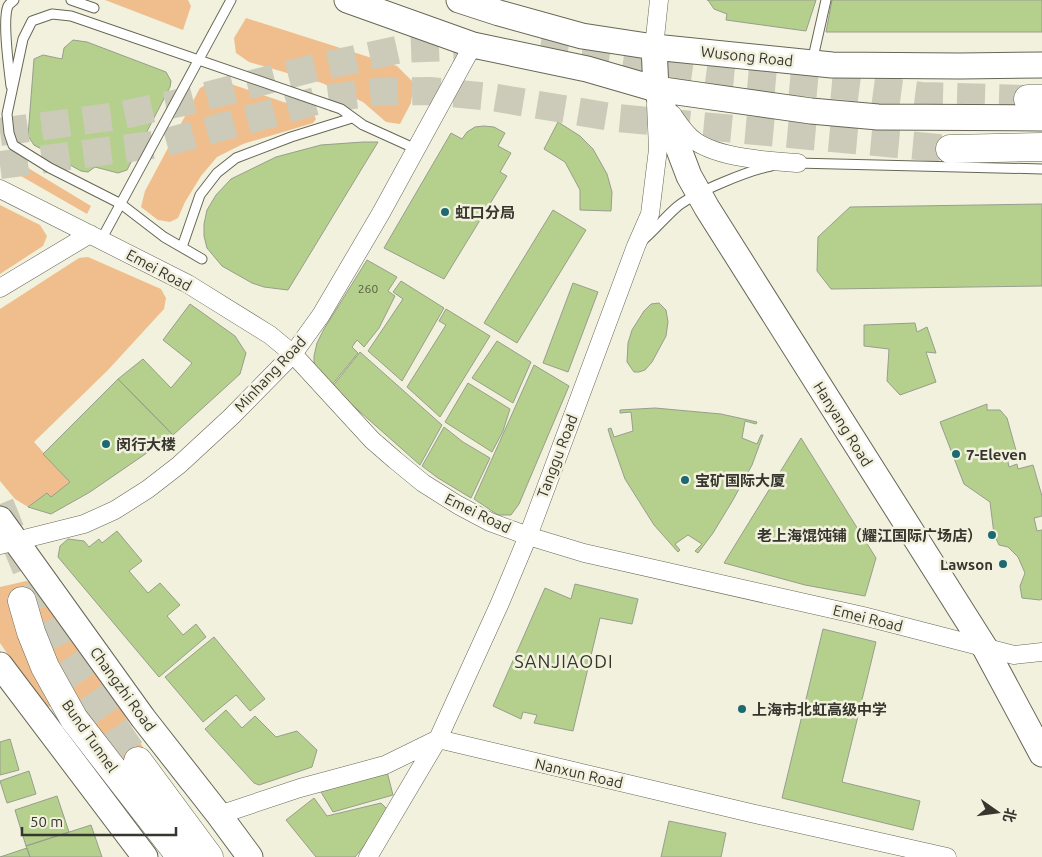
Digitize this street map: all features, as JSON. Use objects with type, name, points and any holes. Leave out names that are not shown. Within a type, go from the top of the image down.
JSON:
[{"type":"main road","points":[[347,0],[473,45],[587,69],[656,89],[811,111],[878,117],[1037,105]]},
{"type":"main road","name":"Wusong Road","points":[[458,0],[582,36],[654,47],[832,65],[1042,65]]},
{"type":"main road","name":"Tanggu Road","points":[[654,47],[656,89]]},
{"type":"main road","name":"Hanyang Road","points":[[656,89],[689,176],[699,194],[984,648],[1042,754]]},
{"type":"main road","points":[[950,149],[1042,147]]},
{"type":"main road","name":"Changzhi Road","points":[[0,519],[8,543],[250,857]]},
{"type":"main road","name":"Bund Tunnel","points":[[22,602],[31,632],[45,667],[74,719],[181,857]]},
{"type":"main road","points":[[0,665],[136,854]]},
{"type":"main road","name":"Bund Tunnel","points":[[138,761],[209,857]]},
{"type":"street","name":"Tanggu Road","points":[[654,47],[659,0]]},
{"type":"street","name":"Minhang Road","points":[[8,543],[84,524],[115,510],[148,489],[179,465],[231,417],[293,354],[321,315],[381,213],[473,45]]},
{"type":"street","name":"Tanggu Road","points":[[368,857],[438,739],[500,603],[528,536],[636,246],[650,214],[658,149],[656,89]]},
{"type":"street","points":[[656,89],[684,132],[697,142],[712,149],[744,158],[798,163]]},
{"type":"street","name":"Emei Road","points":[[0,188],[188,284],[256,325],[293,354],[372,440],[423,483],[490,522],[584,553],[863,616],[984,648],[1014,655],[1042,652]]},
{"type":"street","points":[[0,288],[96,237]]},
{"type":"street","points":[[219,815],[300,788],[385,765],[438,739]]},
{"type":"street","name":"Nanxun Road","points":[[438,739],[947,857]]},
{"type":"lane","points":[[12,91],[7,59],[6,24],[8,6],[14,0]]},
{"type":"lane","points":[[71,0],[94,8]]},
{"type":"lane","points":[[96,237],[121,204],[231,0]]},
{"type":"lane","points":[[812,62],[826,0]]},
{"type":"lane","points":[[202,259],[164,237],[121,204],[50,168],[13,145],[8,133],[6,114],[23,38],[32,21],[52,14],[71,16],[341,109],[352,118],[416,149]]},
{"type":"lane","points":[[182,247],[200,195],[217,173],[236,158],[292,137],[352,118]]},
{"type":"lane","points":[[636,246],[656,230],[680,205],[699,194],[757,169],[798,163],[1042,169]]},
{"type":"shaded area","points":[[105,0],[188,0],[191,6],[183,30]]},
{"type":"shaded area","points":[[246,18],[397,66],[414,83],[411,103],[400,124],[386,122],[363,102],[322,83],[249,62],[236,53],[234,38]]},
{"type":"shaded area","points":[[213,81],[222,81],[313,112],[316,119],[313,123],[243,144],[217,157],[201,176],[185,202],[178,218],[170,222],[158,220],[141,207],[145,191],[200,88]]},
{"type":"shaded area","points":[[0,151],[91,206],[87,214],[0,164]]},
{"type":"shaded area","points":[[0,205],[40,225],[47,236],[43,246],[0,274]]},
{"type":"shaded area","points":[[88,257],[161,289],[166,298],[164,309],[108,370],[34,442],[70,482],[51,497],[47,493],[28,507],[15,499],[0,481],[0,309],[79,258]]},
{"type":"shaded area","points":[[26,581],[36,584],[119,706],[148,756],[143,780],[52,706],[44,708],[0,643],[0,587]]},
{"type":"building","points":[[708,0],[816,0],[806,31],[726,20],[727,14],[714,9]]},
{"type":"building","points":[[832,0],[1042,0],[1042,32],[826,32]]},
{"type":"building","points":[[73,40],[87,42],[166,72],[171,81],[170,87],[127,170],[118,173],[95,167],[88,172],[81,171],[34,145],[28,136],[34,59],[43,55],[62,59],[64,48]]},
{"type":"building","points":[[558,122],[580,136],[593,149],[607,174],[612,192],[611,211],[580,210],[580,190],[565,162],[544,149]]},
{"type":"building","name":"虹口分局","points":[[475,127],[494,127],[505,133],[498,146],[511,153],[500,172],[507,176],[444,279],[384,248],[451,133],[462,139],[467,132]]},
{"type":"building","points":[[378,142],[288,290],[264,287],[252,283],[222,266],[207,248],[204,224],[207,210],[216,195],[231,179],[276,157],[321,145]]},
{"type":"building","points":[[1042,204],[1042,286],[831,289],[817,271],[818,237],[850,207]]},
{"type":"building","points":[[553,210],[586,230],[517,343],[484,323]]},
{"type":"building","points":[[367,260],[397,277],[388,291],[395,296],[379,328],[364,347],[357,340],[352,347],[358,353],[331,386],[314,366],[317,343]]},
{"type":"building","points":[[401,281],[444,308],[402,381],[368,351],[403,299],[393,292]]},
{"type":"building","points":[[573,283],[598,292],[568,372],[543,363]]},
{"type":"building","points":[[659,303],[666,310],[668,322],[666,336],[652,362],[645,370],[634,372],[627,362],[628,343],[632,330],[644,311],[651,304]]},
{"type":"building","name":"闵行大楼","points":[[190,304],[235,336],[246,353],[240,374],[173,435],[118,379],[143,359],[171,388],[192,363],[163,340]]},
{"type":"building","points":[[446,309],[490,336],[440,417],[407,387],[446,325],[439,321]]},
{"type":"building","points":[[915,323],[917,332],[927,327],[936,353],[926,352],[936,382],[900,395],[887,381],[889,349],[864,346],[864,325]]},
{"type":"building","points":[[497,341],[531,362],[513,403],[472,378]]},
{"type":"building","points":[[360,352],[442,425],[420,465],[332,387]]},
{"type":"building","points":[[534,365],[569,386],[519,504],[511,515],[498,515],[474,499]]},
{"type":"building","name":"闵行大楼","points":[[118,379],[173,435],[90,492],[51,514],[28,507],[47,493],[51,497],[70,482],[43,454]]},
{"type":"building","points":[[468,383],[510,409],[503,431],[492,452],[445,422]]},
{"type":"building","points":[[987,404],[987,410],[1000,410],[1007,418],[1017,454],[1007,457],[1009,467],[1017,464],[1018,469],[1033,465],[1042,496],[1042,516],[1034,518],[1037,531],[1042,530],[1042,599],[1040,600],[1022,598],[1020,586],[1025,573],[1018,557],[1008,547],[999,545],[994,534],[990,502],[964,484],[940,422]]},
{"type":"building","name":"宝矿国际大厦","points":[[655,408],[721,414],[757,422],[756,424],[745,421],[742,438],[757,444],[761,435],[763,435],[752,465],[733,500],[698,553],[695,551],[702,544],[688,535],[675,544],[680,550],[678,552],[654,525],[625,479],[608,429],[611,428],[614,437],[633,431],[631,412],[620,413],[620,410]]},
{"type":"building","points":[[444,427],[463,442],[490,458],[471,498],[422,466]]},
{"type":"building","points":[[801,438],[876,558],[865,596],[805,585],[724,563]]},
{"type":"building","points":[[117,531],[142,561],[129,571],[148,593],[160,583],[180,605],[167,616],[183,635],[196,624],[206,637],[159,677],[58,557],[60,546],[68,539],[84,541],[89,547],[99,539],[102,543]]},
{"type":"building","points":[[575,584],[638,599],[632,624],[600,618],[573,731],[534,723],[537,715],[523,712],[521,719],[493,706],[545,588],[571,599]]},
{"type":"building","points":[[823,629],[876,642],[842,782],[920,801],[913,830],[782,798]]},
{"type":"building","points":[[214,637],[265,699],[250,711],[236,695],[203,722],[165,677]]},
{"type":"building","points":[[226,710],[242,728],[255,716],[276,737],[297,731],[317,750],[312,767],[259,785],[254,783],[205,729]]},
{"type":"building","points":[[10,739],[19,770],[0,775],[0,742]]},
{"type":"building","points":[[386,768],[393,795],[333,812],[318,787]]},
{"type":"building","points":[[29,771],[36,794],[7,803],[0,781]]},
{"type":"building","points":[[57,796],[69,832],[26,846],[15,810]]},
{"type":"building","points":[[314,798],[327,816],[381,803],[389,811],[355,857],[316,857],[286,820]]},
{"type":"building","points":[[669,821],[726,833],[721,857],[661,857]]},
{"type":"building","points":[[91,825],[102,857],[30,857],[26,846]]},
{"type":"building","points":[[27,848],[30,857],[0,857]]},
{"type":"tunnel","points":[[0,132],[118,116],[183,102],[314,68],[401,49],[479,46]]},
{"type":"tunnel","points":[[540,49],[734,76],[846,86],[921,96],[1028,99]]},
{"type":"tunnel","points":[[0,165],[160,144],[323,99],[377,92],[430,91],[491,97],[617,118],[950,149]]},
{"type":"tunnel","points":[[0,504],[29,576],[64,653],[138,761]]},
{"type":"place","name":"虹口分局","points":[[445,212]]},
{"type":"place","name":"闵行大楼","points":[[106,444]]},
{"type":"place","name":"7-Eleven","points":[[956,454]]},
{"type":"place","name":"宝矿国际大厦","points":[[685,480]]},
{"type":"place","name":"老上海馄饨铺（耀江国际广场店）","points":[[992,535]]},
{"type":"place","name":"Lawson","points":[[1003,564]]},
{"type":"place","name":"上海市北虹高级中学","points":[[742,709]]},
{"type":"district","name":"SANJIAODI","points":[[564,661]]}]
